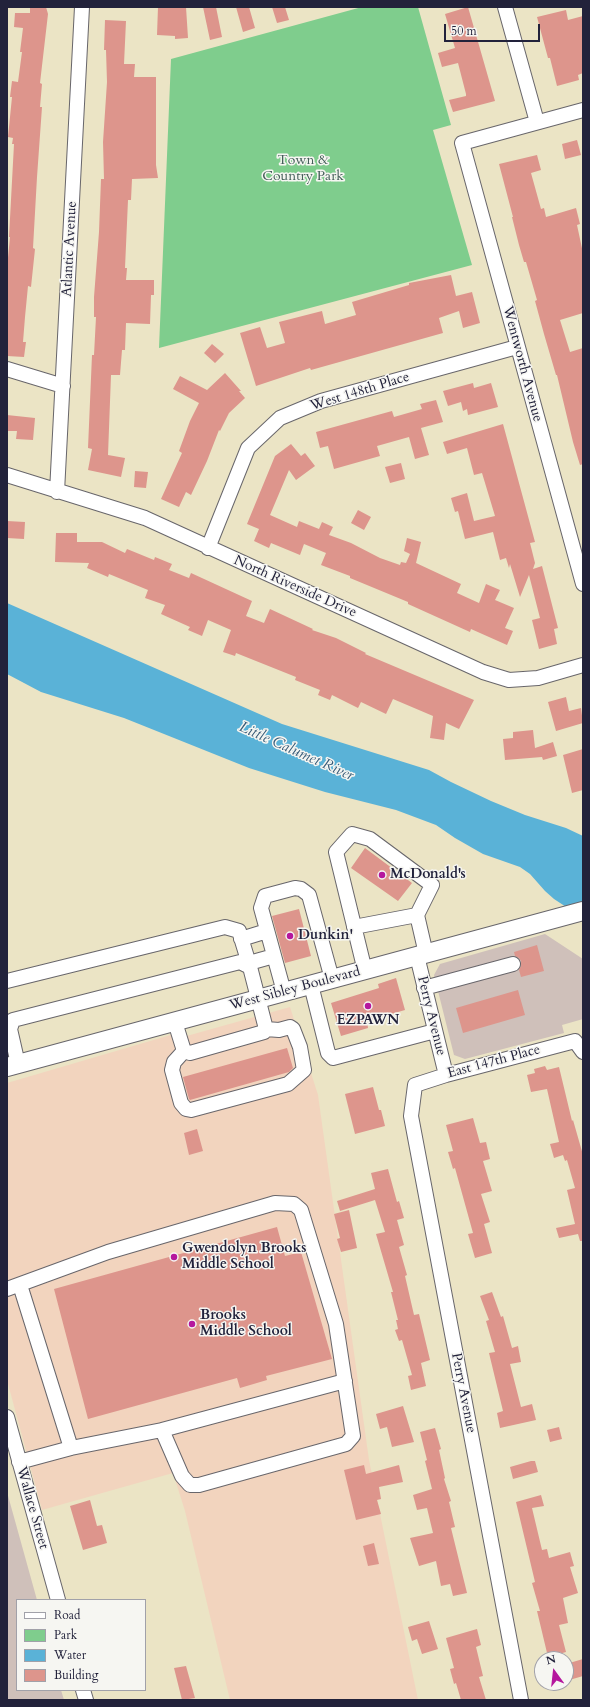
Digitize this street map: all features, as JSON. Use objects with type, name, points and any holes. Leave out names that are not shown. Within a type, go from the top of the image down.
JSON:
[{"type":"main road","name":"West Sibley Boulevard","points":[[13,1066],[583,911]]},
{"type":"street","name":"Atlantic Avenue","points":[[57,492],[82,7]]},
{"type":"street","points":[[505,7],[536,122],[583,110]]},
{"type":"street","name":"Wentworth Avenue","points":[[536,122],[462,143],[583,584]]},
{"type":"street","name":"West 148th Place","points":[[208,548],[248,448],[280,418],[321,401],[517,347]]},
{"type":"street","points":[[7,369],[63,386]]},
{"type":"street","name":"North Riverside Drive","points":[[7,475],[57,492],[145,518],[483,672],[509,680],[538,678],[583,665]]},
{"type":"street","points":[[354,927],[417,915],[432,885],[370,839],[352,834],[336,852],[364,971]]},
{"type":"street","points":[[284,992],[261,908],[265,896],[295,888],[301,889],[309,895],[332,979]]},
{"type":"street","name":"Perry Avenue","points":[[417,915],[424,988],[446,1075]]},
{"type":"street","points":[[7,981],[225,927],[239,931],[266,1029]]},
{"type":"street","points":[[241,939],[267,931]]},
{"type":"street","points":[[13,1066],[9,1028],[13,1020],[240,962],[249,965],[274,956]]},
{"type":"street","points":[[424,988],[513,964]]},
{"type":"street","points":[[311,985],[328,1053],[333,1058],[435,1031]]},
{"type":"street","points":[[175,1022],[184,1051]]},
{"type":"street","points":[[290,1028],[293,1029],[300,1047],[304,1070],[288,1084],[191,1110],[186,1110],[181,1103],[172,1070],[174,1062],[184,1051],[190,1053],[205,1049],[264,1032],[266,1029],[278,1030],[290,1028]]},
{"type":"street","name":"East 147th Place","points":[[415,1085],[446,1075],[579,1046]]},
{"type":"street","name":"Perry Avenue","points":[[415,1085],[411,1116],[521,1700]]},
{"type":"street","points":[[72,1448],[13,1287],[108,1252],[275,1203],[294,1204],[301,1210],[334,1316],[353,1436],[346,1444],[199,1485],[190,1485],[182,1476],[162,1430]]},
{"type":"street","points":[[19,1462],[72,1448],[162,1430],[345,1380]]},
{"type":"street","name":"Wallace Street","points":[[7,1417],[58,1599]]},
{"type":"shaded area","points":[[545,934],[583,959],[583,1019],[562,1025],[564,1033],[465,1059],[454,1055],[434,975],[440,964]]},
{"type":"shaded area","name":"Gwendolyn Brooks Middle School","points":[[290,1007],[318,1095],[369,1460],[418,1700],[230,1700],[185,1511],[173,1473],[42,1510],[7,1380],[7,1083],[174,1034],[176,1039]]},
{"type":"shaded area","points":[[7,1492],[37,1599],[16,1599],[16,1691],[61,1691],[64,1700],[7,1700]]},
{"type":"green space","name":"Town & Country Park","points":[[362,7],[418,7],[451,125],[433,130],[472,265],[159,348],[171,59]]},
{"type":"water","name":"Little Calumet River","points":[[7,603],[282,724],[429,770],[491,801],[525,815],[566,828],[583,836],[583,918],[554,899],[530,874],[520,867],[483,854],[436,825],[396,810],[325,792],[249,768],[124,718],[41,692],[7,674]]},
{"type":"building","points":[[30,7],[46,7],[48,14],[40,83],[42,84],[40,107],[42,107],[33,248],[35,249],[31,287],[28,286],[23,342],[26,342],[24,357],[7,356],[7,268],[10,237],[14,144],[12,144],[13,138],[8,137],[12,81],[18,82],[22,52],[20,52],[23,28],[14,27],[15,13],[30,13]]},
{"type":"building","points":[[158,7],[186,7],[188,38],[175,39],[175,36],[157,35]]},
{"type":"building","points":[[203,7],[216,7],[222,37],[210,40]]},
{"type":"building","points":[[236,7],[249,7],[255,28],[243,32]]},
{"type":"building","points":[[272,7],[285,7],[289,20],[277,23]]},
{"type":"building","points":[[468,7],[495,101],[453,112],[449,100],[466,96],[466,94],[458,63],[442,67],[438,53],[455,48],[445,14]]},
{"type":"building","points":[[566,10],[568,20],[583,16],[583,73],[578,75],[579,80],[557,86],[537,17]]},
{"type":"building","points":[[105,20],[126,21],[124,64],[135,64],[134,77],[156,77],[156,165],[158,178],[132,179],[131,200],[128,200],[125,268],[127,268],[126,280],[154,280],[154,295],[151,295],[150,324],[126,323],[125,350],[122,350],[120,375],[111,375],[108,455],[125,458],[121,477],[88,470],[92,449],[88,448],[92,355],[94,355],[96,317],[94,317],[94,297],[101,179],[104,179],[103,142],[107,82],[106,50],[104,50]]},
{"type":"building","points":[[577,140],[581,155],[565,159],[562,144]]},
{"type":"building","points":[[537,155],[541,170],[531,173],[541,209],[544,208],[546,217],[576,208],[580,224],[577,225],[583,253],[583,313],[560,320],[570,352],[583,348],[583,464],[580,465],[557,375],[535,301],[537,300],[526,262],[524,262],[519,245],[499,164]]},
{"type":"building","points":[[451,275],[456,296],[472,292],[480,323],[463,328],[459,311],[439,318],[443,333],[311,370],[310,368],[256,386],[240,333],[260,327],[267,348],[285,343],[279,322],[322,311],[325,324],[356,315],[352,302],[409,285],[409,283]]},
{"type":"building","points":[[212,344],[224,354],[215,363],[204,353]]},
{"type":"building","points":[[225,373],[241,391],[239,391],[245,398],[229,413],[220,431],[219,430],[207,461],[191,495],[186,492],[179,507],[161,499],[182,453],[179,451],[190,421],[199,403],[173,389],[180,376],[207,390]]},
{"type":"building","points":[[473,383],[474,388],[491,383],[498,407],[468,415],[467,409],[463,411],[461,402],[448,406],[443,391]]},
{"type":"building","points":[[436,400],[443,422],[421,428],[429,455],[415,459],[409,437],[377,446],[380,456],[334,469],[328,446],[320,448],[316,432],[392,411],[394,417],[422,409],[420,404]]},
{"type":"building","points":[[7,415],[35,418],[33,440],[16,439],[17,431],[7,431]]},
{"type":"building","points":[[503,424],[535,542],[530,543],[535,563],[533,569],[542,566],[558,628],[554,629],[557,644],[539,649],[532,620],[540,618],[529,575],[520,597],[510,564],[509,568],[506,558],[500,560],[493,532],[465,539],[458,511],[455,512],[451,498],[467,493],[474,521],[495,516],[482,473],[474,475],[467,448],[447,454],[443,442]]},
{"type":"building","points":[[291,444],[301,456],[305,453],[315,466],[296,480],[289,470],[270,515],[297,527],[299,521],[319,529],[322,522],[333,527],[329,535],[351,543],[380,558],[400,565],[401,562],[406,563],[410,554],[404,551],[407,538],[421,542],[416,563],[461,584],[457,593],[479,603],[486,584],[500,590],[495,600],[514,608],[505,628],[513,631],[507,645],[471,629],[470,632],[408,604],[408,602],[350,578],[350,576],[321,565],[326,553],[304,544],[300,555],[271,543],[269,548],[254,541],[259,529],[247,524],[275,456]]},
{"type":"building","points":[[401,463],[405,479],[390,483],[385,467]]},
{"type":"building","points":[[135,471],[148,472],[146,488],[134,487]]},
{"type":"building","points":[[358,510],[371,517],[364,530],[351,523]]},
{"type":"building","points":[[7,521],[25,522],[24,539],[7,538]]},
{"type":"building","points":[[56,533],[77,533],[77,542],[102,542],[125,553],[127,549],[154,560],[155,557],[172,564],[169,570],[189,578],[191,573],[252,601],[246,616],[264,623],[270,609],[313,629],[312,630],[336,638],[366,653],[365,654],[474,700],[459,729],[446,723],[444,740],[430,738],[433,716],[393,699],[386,714],[361,702],[358,708],[332,695],[330,700],[318,695],[320,690],[295,680],[296,677],[236,653],[235,656],[223,652],[231,630],[208,620],[202,636],[188,630],[190,627],[161,614],[165,605],[145,598],[148,590],[109,574],[108,577],[87,568],[89,563],[55,562]]},
{"type":"building","points":[[566,697],[569,711],[581,708],[583,723],[556,731],[548,702]]},
{"type":"building","points":[[533,730],[535,748],[553,742],[557,756],[543,760],[542,757],[505,760],[503,739],[513,738],[513,732]]},
{"type":"building","points":[[583,749],[583,790],[572,793],[563,755]]},
{"type":"building","name":"McDonald's","points":[[365,848],[412,883],[398,901],[351,868]]},
{"type":"building","name":"Dunkin'","points":[[299,909],[311,956],[285,963],[272,916]]},
{"type":"building","points":[[537,945],[544,971],[521,977],[519,970],[521,961],[515,956],[514,952]]},
{"type":"building","name":"EZPAWN","points":[[396,978],[405,1010],[367,1021],[368,1028],[341,1036],[331,1003],[379,988],[378,984]]},
{"type":"building","points":[[518,990],[525,1015],[463,1033],[456,1008]]},
{"type":"building","points":[[287,1048],[293,1068],[289,1072],[190,1100],[189,1099],[183,1077]]},
{"type":"building","points":[[545,1066],[547,1070],[559,1067],[572,1121],[573,1120],[583,1155],[583,1241],[580,1241],[578,1234],[559,1238],[556,1228],[575,1224],[567,1190],[575,1188],[567,1160],[565,1161],[563,1155],[554,1158],[550,1144],[559,1142],[547,1089],[531,1092],[527,1075],[535,1073],[534,1069]]},
{"type":"building","points":[[373,1087],[385,1126],[355,1134],[345,1094]]},
{"type":"building","points":[[473,1118],[480,1143],[486,1142],[490,1159],[483,1161],[492,1191],[481,1194],[490,1222],[484,1224],[492,1253],[475,1258],[468,1234],[473,1233],[455,1168],[453,1169],[448,1152],[453,1151],[446,1125]]},
{"type":"building","points":[[197,1129],[203,1151],[189,1155],[184,1133]]},
{"type":"building","points":[[388,1169],[397,1202],[399,1201],[404,1218],[397,1220],[404,1245],[399,1247],[407,1275],[405,1276],[414,1315],[419,1314],[430,1360],[421,1363],[426,1386],[411,1390],[408,1376],[412,1375],[402,1340],[399,1341],[395,1330],[398,1329],[396,1320],[398,1320],[391,1292],[393,1292],[376,1234],[385,1232],[375,1200],[340,1211],[337,1201],[375,1189],[371,1173]]},
{"type":"building","points":[[349,1210],[357,1248],[341,1252],[337,1239],[340,1238],[334,1214]]},
{"type":"building","name":"Brooks Middle School","points":[[277,1227],[285,1256],[301,1252],[332,1359],[266,1376],[267,1380],[240,1388],[237,1378],[88,1419],[54,1289]]},
{"type":"building","points":[[492,1292],[501,1317],[503,1316],[512,1348],[518,1346],[521,1362],[510,1364],[521,1407],[532,1404],[536,1420],[500,1428],[497,1413],[503,1411],[489,1353],[495,1352],[486,1321],[489,1320],[480,1296]]},
{"type":"building","points":[[403,1406],[414,1442],[392,1447],[387,1427],[380,1429],[376,1414]]},
{"type":"building","points":[[559,1427],[562,1439],[550,1442],[547,1430]]},
{"type":"building","points":[[435,1428],[441,1449],[439,1450],[444,1479],[451,1501],[449,1502],[455,1527],[451,1528],[467,1593],[453,1596],[450,1584],[441,1586],[436,1561],[419,1566],[410,1538],[433,1533],[427,1508],[417,1510],[413,1495],[432,1489],[420,1432]]},
{"type":"building","points":[[535,1461],[538,1472],[513,1479],[510,1467]]},
{"type":"building","points":[[364,1465],[366,1474],[399,1465],[403,1482],[379,1487],[381,1499],[377,1500],[381,1514],[356,1520],[344,1470]]},
{"type":"building","points":[[541,1495],[544,1506],[532,1508],[542,1550],[547,1549],[549,1558],[570,1552],[574,1566],[570,1567],[578,1593],[563,1598],[568,1623],[559,1625],[566,1651],[547,1651],[537,1611],[540,1611],[532,1583],[535,1582],[516,1502]]},
{"type":"building","points":[[90,1500],[97,1526],[102,1525],[107,1543],[83,1550],[70,1506]]},
{"type":"building","points":[[374,1543],[379,1564],[368,1566],[363,1546]]},
{"type":"building","points":[[429,1621],[438,1649],[422,1654],[417,1639],[412,1641],[408,1627]]},
{"type":"building","points":[[477,1629],[481,1645],[476,1647],[483,1676],[479,1677],[486,1700],[461,1700],[456,1683],[454,1684],[450,1669],[454,1668],[446,1638]]},
{"type":"building","points":[[583,1659],[583,1676],[574,1679],[574,1662]]},
{"type":"building","points":[[186,1666],[195,1698],[182,1700],[174,1668]]},
{"type":"place","name":"McDonald's","points":[[382,875]]},
{"type":"place","name":"Dunkin'","points":[[290,936]]},
{"type":"place","name":"EZPAWN","points":[[368,1006]]},
{"type":"place","name":"Gwendolyn Brooks Middle School","points":[[174,1257]]},
{"type":"place","name":"Brooks Middle School","points":[[192,1324]]}]
